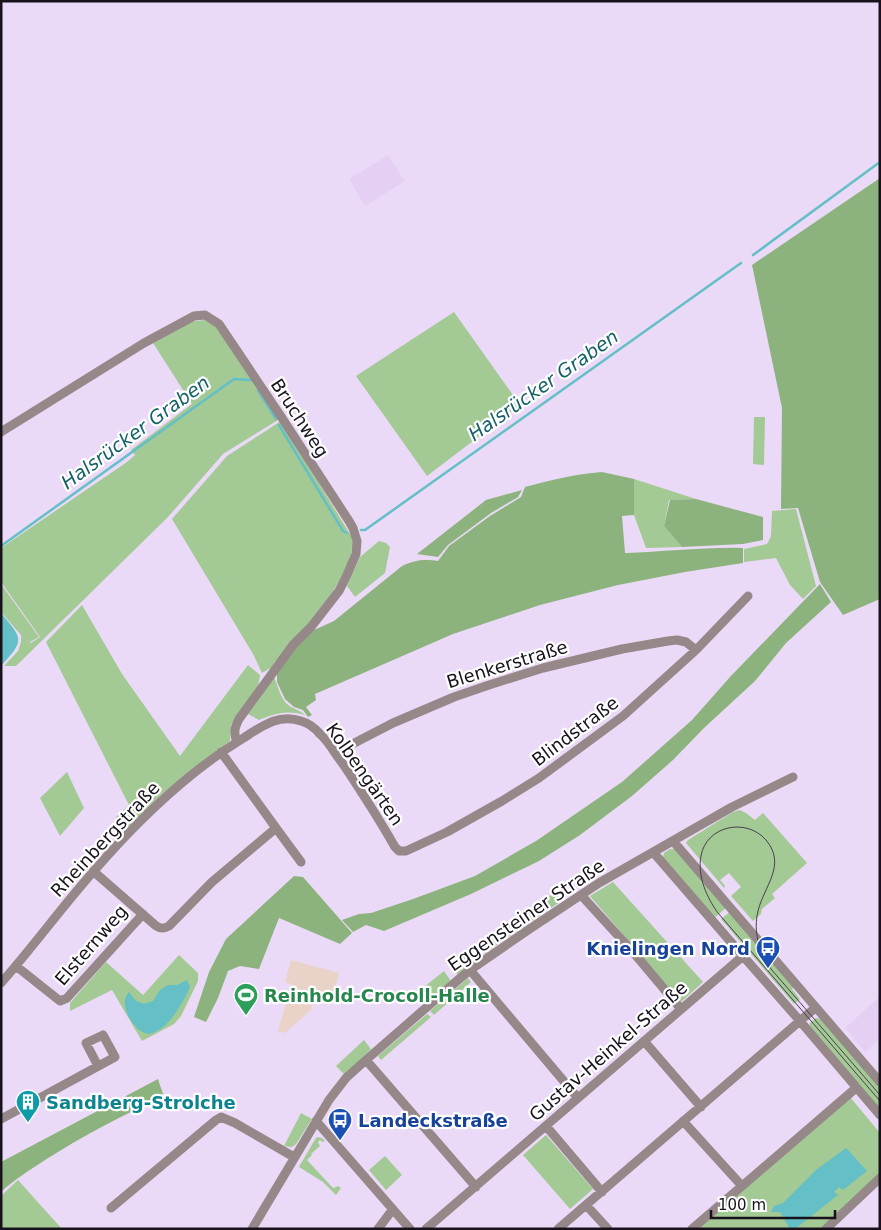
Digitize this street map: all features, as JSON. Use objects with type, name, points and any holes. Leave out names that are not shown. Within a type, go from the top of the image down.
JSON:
[{"type":"street","name":"Bruchweg","points":[[1,432],[144,343],[194,316],[205,315],[219,324],[349,521],[357,541],[356,554],[335,597],[311,627],[293,645],[239,718],[234,728],[237,742]]},
{"type":"street","name":"Blindstraße","points":[[395,847],[399,851],[406,851],[447,832],[539,778],[623,716],[696,650],[748,596]]},
{"type":"street","name":"Blenkerstraße","points":[[335,753],[394,723],[445,701],[543,668],[668,640],[686,642],[696,650]]},
{"type":"street","name":"Rheinbergstraße","points":[[1,983],[93,872],[157,804],[221,752],[270,721],[290,718],[304,722]]},
{"type":"street","name":"Kolbengärten","points":[[304,722],[320,734],[335,753],[395,847]]},
{"type":"street","points":[[221,752],[301,862]]},
{"type":"street","name":"Eggensteiner Straße","points":[[252,1229],[329,1100],[343,1082],[470,970],[581,895],[732,807],[793,777]]},
{"type":"street","points":[[143,914],[158,927],[169,926],[212,882],[276,828]]},
{"type":"street","points":[[672,841],[880,1082]]},
{"type":"street","points":[[653,852],[880,1115]]},
{"type":"street","name":"Elsternweg","points":[[16,966],[60,1001],[64,1000],[143,914],[93,872]]},
{"type":"street","points":[[581,895],[633,952],[681,1009]]},
{"type":"street","name":"Gustav-Heinkel-Straße","points":[[426,1229],[742,956]]},
{"type":"street","points":[[470,970],[578,1098]]},
{"type":"street","points":[[558,1229],[815,1008]]},
{"type":"street","points":[[644,1041],[702,1106]]},
{"type":"street","points":[[366,1060],[476,1187]]},
{"type":"street","points":[[1,1119],[98,1066]]},
{"type":"street","points":[[692,1229],[856,1088]]},
{"type":"street","points":[[111,1208],[221,1117],[235,1122],[294,1157]]},
{"type":"street","points":[[316,1121],[410,1229]]},
{"type":"street","points":[[683,1121],[742,1186]]},
{"type":"street","points":[[546,1126],[602,1192]]},
{"type":"street","points":[[826,1229],[880,1178]]},
{"type":"street","points":[[586,1205],[608,1229]]},
{"type":"street","points":[[378,1229],[393,1209]]},
{"type":"shaded area","points":[[388,155],[405,181],[365,206],[349,179]]},
{"type":"shaded area","points":[[880,178],[880,599],[843,615],[820,582],[798,508],[781,509],[782,408],[752,265]]},
{"type":"shaded area","points":[[454,312],[520,405],[427,476],[356,376]]},
{"type":"shaded area","points":[[204,320],[216,326],[278,416],[278,420],[223,454],[168,517],[16,666],[4,666],[18,651],[21,635],[1,612],[1,584],[39,637],[30,642],[22,637],[31,643],[40,637],[1,582],[1,548],[127,462],[135,455],[131,450],[192,404],[153,343],[189,322]]},
{"type":"shaded area","points":[[754,417],[765,417],[764,465],[753,464]]},
{"type":"shaded area","points":[[281,421],[353,539],[350,562],[331,595],[278,662],[275,661],[272,667],[262,673],[253,654],[172,519],[227,456]]},
{"type":"shaded area","points":[[602,472],[634,479],[634,515],[622,516],[625,553],[743,548],[743,563],[618,585],[540,605],[453,634],[315,694],[316,700],[306,707],[312,715],[308,717],[303,710],[294,707],[285,699],[277,682],[277,673],[298,645],[314,630],[334,621],[402,566],[420,560],[438,561],[449,546],[490,516],[521,497],[525,487],[582,474]]},
{"type":"shaded area","points":[[634,479],[696,499],[669,500],[664,526],[682,547],[646,548],[634,515]]},
{"type":"shaded area","points":[[522,490],[518,497],[491,513],[448,545],[438,557],[417,554],[486,500]]},
{"type":"shaded area","points":[[696,499],[763,517],[763,540],[743,544],[682,547],[664,526],[670,500]]},
{"type":"shaded area","points":[[796,509],[816,586],[803,599],[790,585],[776,558],[744,562],[744,549],[767,544],[771,536],[772,511]]},
{"type":"shaded area","points":[[379,541],[386,543],[390,547],[385,573],[355,597],[347,586],[360,557]]},
{"type":"shaded area","points":[[820,584],[831,602],[786,643],[755,681],[704,728],[673,760],[632,796],[580,835],[539,861],[471,894],[384,931],[366,925],[353,932],[342,920],[359,914],[371,913],[475,876],[536,841],[622,782],[692,720],[730,677]]},
{"type":"shaded area","points":[[82,605],[122,674],[180,756],[248,665],[260,675],[258,688],[231,725],[230,741],[162,794],[126,830],[116,817],[129,805],[46,642]]},
{"type":"shaded area","points":[[1,613],[14,629],[18,640],[14,651],[1,666]]},
{"type":"shaded area","points":[[274,677],[281,695],[289,706],[305,715],[282,713],[259,720],[248,714]]},
{"type":"shaded area","points":[[67,772],[84,808],[60,836],[40,798]]},
{"type":"shaded area","points":[[740,810],[755,820],[763,813],[807,863],[772,894],[775,898],[762,909],[761,914],[753,921],[731,896],[741,887],[729,873],[720,880],[725,886],[724,888],[686,843],[733,812]]},
{"type":"shaded area","points":[[670,849],[677,851],[726,908],[714,918],[664,860],[664,853]]},
{"type":"shaded area","points":[[294,876],[303,877],[352,933],[340,944],[279,918],[259,969],[240,966],[228,971],[218,998],[206,1022],[194,1017],[209,972],[226,939]]},
{"type":"shaded area","points":[[613,882],[703,982],[681,1002],[590,896]]},
{"type":"shaded area","points":[[557,891],[563,900],[508,937],[502,928]]},
{"type":"shaded area","points":[[730,912],[794,987],[792,989],[800,999],[794,1004],[721,919]]},
{"type":"shaded area","points":[[497,931],[504,939],[485,954],[478,945]]},
{"type":"shaded area","points":[[469,952],[477,960],[458,975],[450,966]]},
{"type":"shaded area","points":[[179,955],[198,973],[198,981],[181,1016],[174,1024],[142,1041],[112,990],[70,1011],[70,1003],[106,962],[143,995]]},
{"type":"shaded area","points":[[291,960],[339,973],[334,993],[328,997],[315,994],[311,1010],[285,1033],[278,1031],[291,984],[285,982]]},
{"type":"shaded area","points":[[444,971],[451,981],[432,996],[424,987]]},
{"type":"shaded area","points":[[468,978],[471,982],[434,1015],[430,1011]]},
{"type":"shaded area","points":[[187,980],[190,987],[183,1001],[174,1016],[162,1028],[148,1034],[137,1028],[126,1011],[125,1001],[129,992],[136,1001],[144,1004],[153,1001],[160,990],[168,985],[177,985]]},
{"type":"shaded area","points":[[880,996],[880,1039],[865,1052],[845,1028]]},
{"type":"shaded area","points":[[427,1014],[431,1017],[381,1060],[378,1056]]},
{"type":"shaded area","points":[[816,1018],[822,1019],[880,1086],[880,1109],[810,1026],[810,1023]]},
{"type":"shaded area","points":[[364,1040],[371,1049],[345,1075],[336,1066]]},
{"type":"shaded area","points":[[158,1079],[164,1097],[74,1143],[28,1171],[1,1192],[1,1162]]},
{"type":"shaded area","points":[[850,1097],[880,1133],[880,1174],[822,1229],[698,1229]]},
{"type":"shaded area","points":[[301,1113],[312,1119],[296,1144],[292,1147],[284,1146]]},
{"type":"shaded area","points":[[546,1135],[593,1189],[570,1209],[523,1155]]},
{"type":"shaded area","points":[[317,1137],[325,1141],[322,1142],[320,1140],[318,1142],[320,1146],[307,1160],[332,1187],[338,1186],[341,1188],[336,1195],[323,1182],[299,1167]]},
{"type":"shaded area","points":[[846,1148],[867,1171],[843,1190],[839,1187],[834,1192],[838,1195],[795,1229],[790,1229],[780,1212],[771,1212],[774,1206],[783,1203],[816,1170]]},
{"type":"shaded area","points":[[385,1156],[402,1175],[386,1190],[369,1170]]},
{"type":"shaded area","points":[[18,1180],[62,1229],[1,1229],[1,1196]]},
{"type":"waterway","name":"Halsrücker Graben","points":[[753,255],[880,162]]},
{"type":"waterway","name":"Halsrücker Graben","points":[[361,530],[365,530],[741,263]]},
{"type":"waterway","name":"Halsrücker Graben","points":[[1,546],[234,379],[253,381]]},
{"type":"waterway","name":"Halsrücker Graben","points":[[258,390],[276,419]]},
{"type":"waterway","name":"Halsrücker Graben","points":[[279,425],[343,531],[347,533]]},
{"type":"tram line","points":[[880,1095],[771,969],[763,955],[758,941],[756,926],[758,911],[774,867],[772,849],[758,833],[748,829],[738,827],[718,832],[704,846],[700,864],[704,886],[714,907],[880,1101]]},
{"type":"place","name":"Knielingen Nord","points":[[768,969]]},
{"type":"place","name":"Reinhold-Crocoll-Halle","points":[[246,1016]]},
{"type":"place","name":"Sandberg-Strolche","points":[[28,1123]]},
{"type":"place","name":"Landeckstraße","points":[[340,1141]]}]
